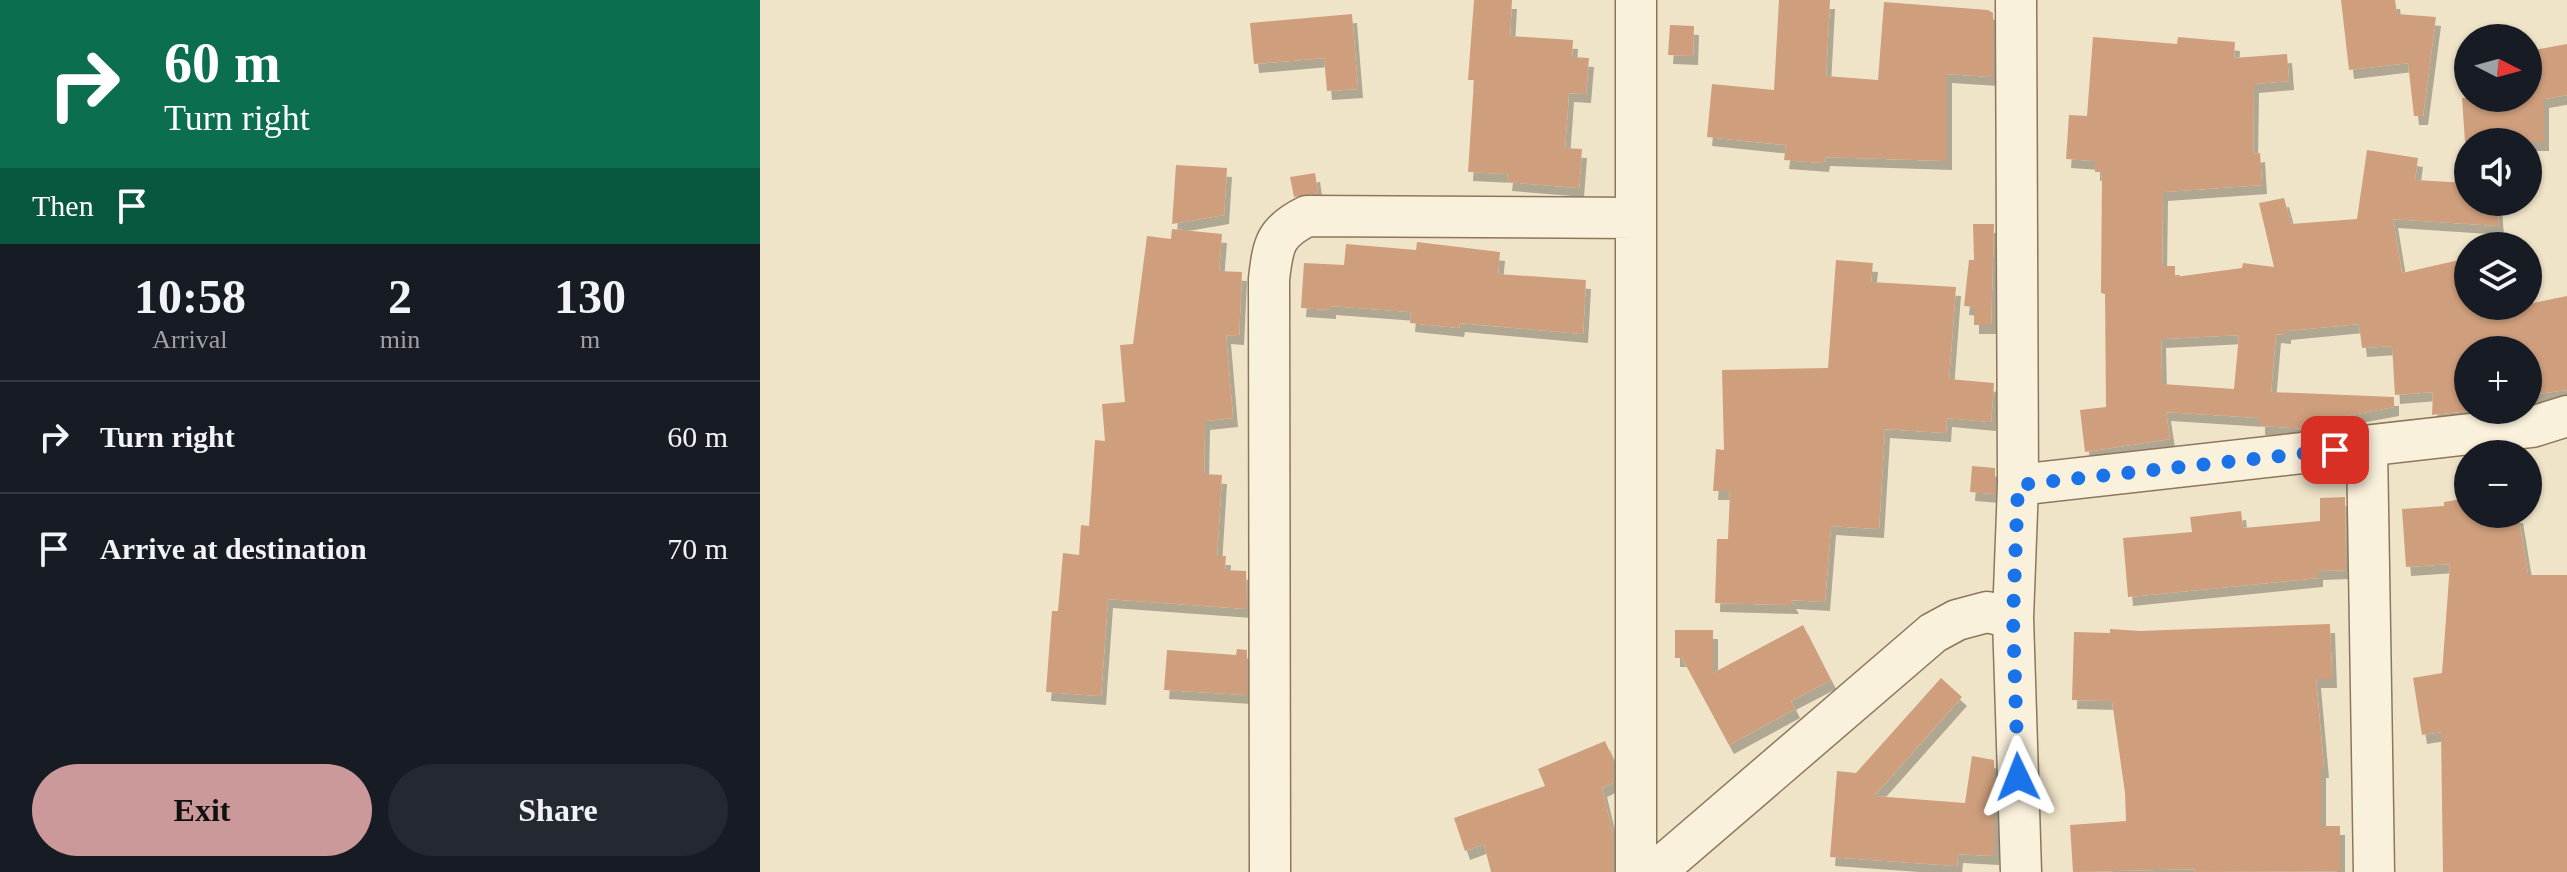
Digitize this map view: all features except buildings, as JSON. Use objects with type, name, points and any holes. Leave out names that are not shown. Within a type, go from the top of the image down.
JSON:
[{"type":"street","points":[[1636,0],[1636,872]]},
{"type":"street","points":[[2016,0],[2018,485],[2013,618],[2021,872]]},
{"type":"street","points":[[1270,872],[1269,279],[1272,248],[1286,227],[1307,216],[1636,218]]},
{"type":"street","points":[[2018,485],[2532,427],[2567,416]]},
{"type":"street","points":[[2367,446],[2374,872]]},
{"type":"street","points":[[1655,872],[1933,633],[1957,620],[1987,612],[2013,618]]},
{"type":"route","points":[[2018,777],[2013,618],[2018,485],[2335,450]]}]
